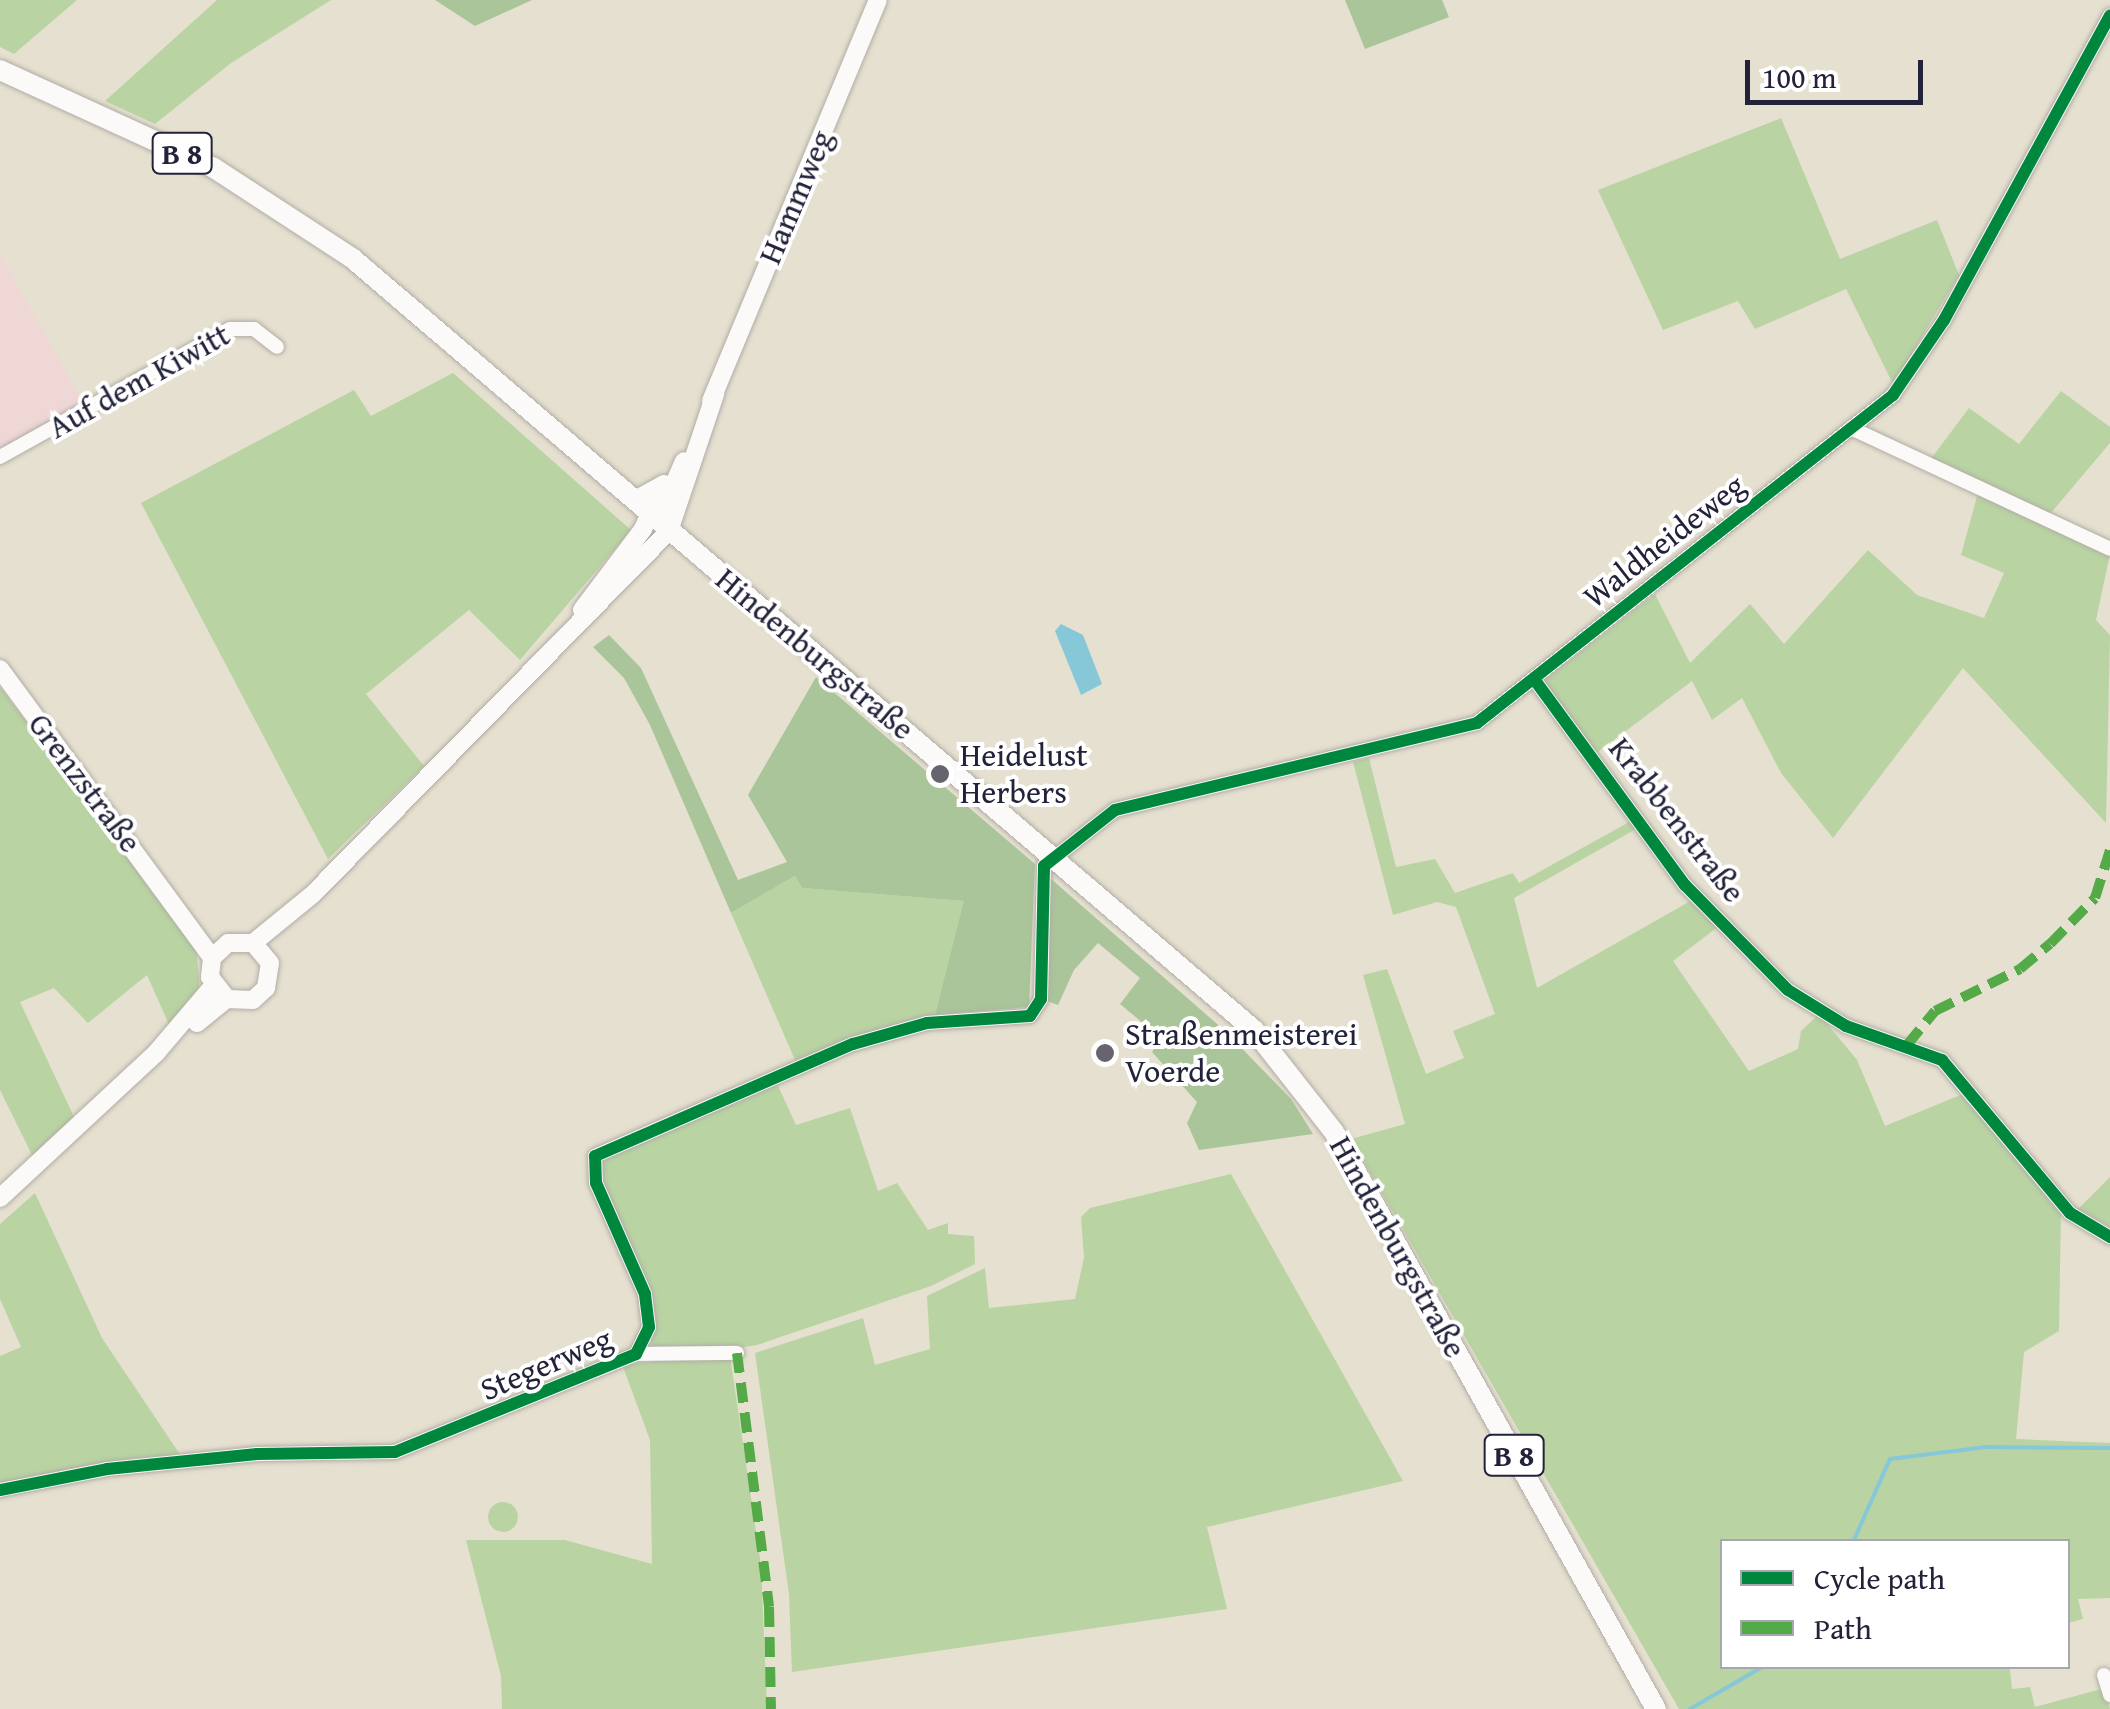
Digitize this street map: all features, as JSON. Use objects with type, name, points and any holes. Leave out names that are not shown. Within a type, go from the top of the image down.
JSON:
[{"type":"main road","name":"Hammweg","points":[[0,1198],[220,992],[260,995],[270,980],[260,949],[565,634],[655,518],[715,394],[878,0]]},
{"type":"main road","name":"Hindenburgstraße","points":[[0,70],[214,168],[283,209],[352,258],[1254,1030],[1316,1105],[1656,1709]]},
{"type":"main road","name":"Hammweg","points":[[565,634],[655,518],[664,484],[715,394]]},
{"type":"main road","name":"Grenzstraße","points":[[0,669],[212,958]]},
{"type":"main road","name":"Grenzstraße","points":[[170,898],[228,943]]},
{"type":"main road","points":[[220,992],[212,958],[228,943],[260,949]]},
{"type":"street","name":"Waldheideweg","points":[[1053,855],[1115,810],[1444,735],[1477,723],[1893,395],[1919,362],[2110,15]]},
{"type":"street","name":"Auf dem Kiwitt","points":[[0,456],[230,329],[254,329],[277,347]]},
{"type":"street","points":[[1851,428],[2110,550]]},
{"type":"street","name":"Krabbenstraße","points":[[1534,679],[1686,885],[1788,990],[1846,1026],[1942,1060],[2070,1213],[2110,1237]]},
{"type":"street","name":"Stegerweg","points":[[636,1354],[650,1327],[646,1294],[596,1183],[595,1156],[856,1043],[927,1023],[1030,1016],[1041,999],[1040,882],[1053,855]]},
{"type":"street","name":"Stegerweg","points":[[0,1490],[107,1469],[257,1454],[394,1452],[636,1354],[737,1352]]},
{"type":"street","points":[[2104,1675],[2110,1696]]},
{"type":"shaded area","points":[[0,254],[83,402],[0,449]]},
{"type":"green space","points":[[0,0],[77,0],[14,54],[0,47]]},
{"type":"green space","points":[[217,0],[331,0],[231,63],[155,124],[105,101]]},
{"type":"green space","points":[[435,0],[532,0],[475,26]]},
{"type":"green space","points":[[1345,0],[1442,0],[1449,17],[1365,49]]},
{"type":"green space","points":[[1781,118],[1840,259],[1937,220],[1959,275],[1893,384],[1846,289],[1755,329],[1738,301],[1663,330],[1598,190]]},
{"type":"green space","points":[[453,373],[631,530],[520,660],[469,610],[366,694],[424,766],[328,859],[141,503],[354,390],[371,416]]},
{"type":"green space","points":[[2061,391],[2110,427],[2110,443],[2050,514],[1930,460],[1969,408],[2019,444]]},
{"type":"green space","points":[[1978,493],[2110,554],[2096,620],[2110,635],[2106,823],[1963,668],[1833,838],[1781,773],[1742,698],[1712,720],[1692,681],[1594,755],[1542,682],[1655,594],[1690,663],[1750,604],[1784,644],[1868,550],[1917,595],[1984,618],[2004,573],[1961,555]]},
{"type":"green space","points":[[609,635],[641,668],[738,880],[787,862],[748,795],[816,677],[1035,864],[1029,1007],[935,1015],[964,901],[802,888],[795,876],[731,913],[650,725],[624,678],[593,647]]},
{"type":"green space","points":[[0,687],[196,944],[200,994],[171,1029],[147,975],[88,1023],[54,988],[20,1002],[75,1119],[33,1157],[0,1090]]},
{"type":"green space","points":[[1369,758],[1396,867],[1435,859],[1455,893],[1513,873],[1519,883],[1631,821],[1636,829],[1514,898],[1537,988],[1694,899],[1719,926],[1673,961],[1749,1071],[1798,1049],[1801,1031],[1819,1014],[1857,1060],[1885,1126],[1963,1094],[2061,1210],[2059,1331],[2024,1352],[2016,1439],[2110,1443],[2110,1598],[2078,1599],[2083,1619],[2070,1622],[2070,1539],[1720,1539],[1720,1669],[2010,1669],[2012,1689],[2030,1687],[2035,1707],[2105,1688],[2110,1709],[1679,1709],[1351,1139],[1405,1124],[1363,975],[1387,969],[1426,1074],[1464,1058],[1453,1031],[1495,1014],[1456,907],[1437,902],[1393,915],[1353,762]]},
{"type":"green space","points":[[795,876],[802,888],[965,901],[935,1015],[795,1060],[731,913]]},
{"type":"green space","points":[[1050,878],[1224,1030],[1291,1099],[1313,1134],[1199,1150],[1187,1123],[1197,1102],[1152,1052],[1161,1038],[1120,1004],[1140,978],[1098,943],[1074,970],[1058,1005],[1047,1001]]},
{"type":"green space","points":[[774,1077],[796,1125],[850,1108],[878,1191],[897,1183],[928,1230],[948,1223],[948,1234],[974,1236],[975,1264],[931,1286],[757,1345],[711,1352],[654,1350],[599,1178],[599,1159]]},
{"type":"green space","points":[[1231,1174],[1403,1481],[1207,1527],[1227,1609],[792,1672],[789,1594],[755,1353],[863,1318],[875,1365],[930,1349],[927,1296],[985,1268],[989,1308],[1075,1299],[1084,1258],[1081,1217],[1090,1208]]},
{"type":"green space","points":[[2110,1177],[2110,1227],[2078,1209]]},
{"type":"green space","points":[[35,1193],[102,1338],[181,1456],[0,1488],[0,1356],[21,1347],[0,1299],[0,1224]]},
{"type":"green space","points":[[730,1356],[761,1565],[767,1709],[502,1709],[501,1676],[466,1540],[565,1540],[652,1564],[650,1440],[622,1364]]},
{"type":"green space","points":[[503,1502],[514,1506],[518,1517],[514,1528],[503,1532],[492,1528],[488,1517],[492,1506]]},
{"type":"water","points":[[1061,624],[1083,635],[1102,684],[1081,695],[1055,631]]},
{"type":"waterway","points":[[1854,1539],[1890,1459],[1986,1447],[2110,1448]]},
{"type":"waterway","points":[[1690,1709],[1759,1669]]},
{"type":"marked path","points":[[1907,1045],[1935,1011],[2020,969],[2050,944],[2095,898],[2110,850]]},
{"type":"marked path","points":[[737,1353],[769,1607],[771,1709]]},
{"type":"cycle path","points":[[0,1490],[107,1469],[257,1454],[395,1452],[636,1354],[649,1327],[645,1294],[596,1183],[595,1156],[853,1044],[927,1023],[1030,1016],[1041,999],[1044,866],[1115,810],[1477,723],[1893,395],[1944,320],[2110,15]]},
{"type":"cycle path","points":[[1534,679],[1685,885],[1788,990],[1846,1026],[1942,1060],[2070,1213],[2110,1237]]},
{"type":"place","name":"Heidelust Herbers","points":[[940,774]]},
{"type":"place","name":"Straßenmeisterei Voerde","points":[[1105,1053]]}]
